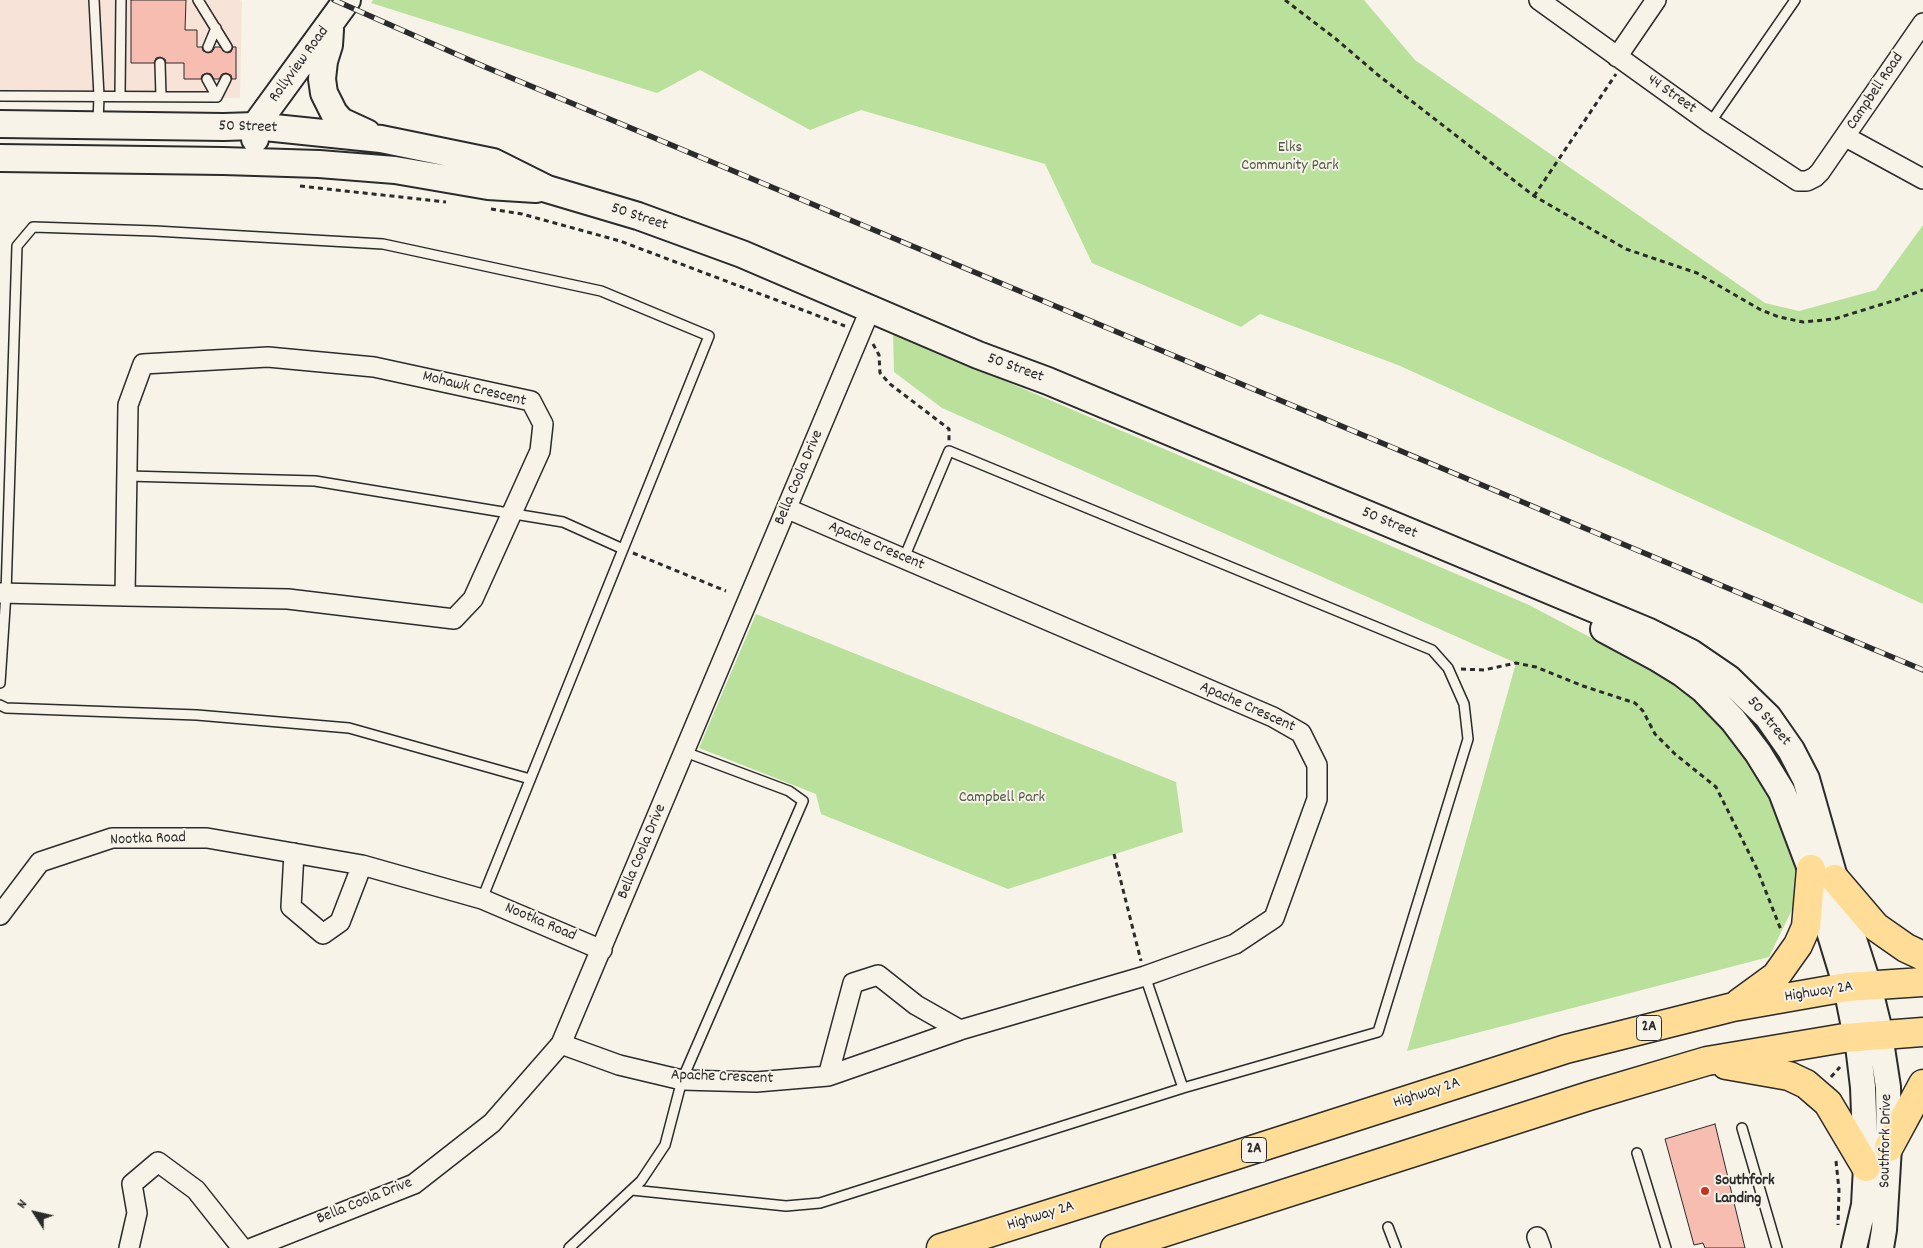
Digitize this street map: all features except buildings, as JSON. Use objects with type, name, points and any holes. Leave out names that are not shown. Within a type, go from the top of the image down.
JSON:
[{"type":"main road","name":"Rollyview Road","points":[[255,126],[347,0]]},
{"type":"main road","points":[[330,24],[329,45],[324,61],[322,79],[324,94],[334,113],[342,121],[380,139]]},
{"type":"main road","name":"50 Street","points":[[0,124],[255,126],[380,139],[493,162],[547,189],[638,216],[742,254],[866,321],[978,355],[1048,381],[1647,631],[1691,653],[1729,679],[1768,717],[1791,750],[1806,779],[1823,874],[1858,986],[1861,1044]]},
{"type":"main road","points":[[254,161],[255,126]]},
{"type":"main road","name":"50 Street","points":[[0,158],[254,161],[319,164],[395,170],[488,186],[547,189]]},
{"type":"main road","points":[[1733,1007],[1776,976],[1798,945],[1806,927],[1823,874],[1876,927],[1906,948],[1923,956]]},
{"type":"main road","name":"Highway 2A","points":[[941,1248],[1566,1049],[1733,1007],[1858,986],[1923,982]]},
{"type":"main road","points":[[1115,1248],[1590,1096],[1707,1061],[1861,1044],[1923,1032]]},
{"type":"main road","points":[[1707,1061],[1789,1076],[1806,1084],[1828,1103],[1837,1115],[1866,1166]]},
{"type":"main road","points":[[1889,1147],[1923,1084]]},
{"type":"street","name":"44 Street","points":[[1540,0],[1710,123],[1790,177],[1798,181],[1807,181]]},
{"type":"street","points":[[1622,61],[1656,0]]},
{"type":"street","name":"Campbell Road","points":[[1807,181],[1820,172],[1921,32]]},
{"type":"street","name":"Campbell Road","points":[[1846,137],[1923,179]]},
{"type":"street","name":"Bella Coola Drive","points":[[252,1248],[414,1184],[492,1123],[561,1044],[866,321]]},
{"type":"street","name":"Mohawk Crescent","points":[[3,593],[125,596],[288,599],[454,619],[473,599],[540,451],[543,424],[531,401],[374,367],[268,357],[143,364],[128,405],[125,596]]},
{"type":"street","name":"Apache Crescent","points":[[561,1044],[618,1065],[682,1080],[756,1082],[828,1076],[960,1030],[1145,976],[1235,944],[1274,918],[1317,799],[1317,765],[1301,733],[1273,717],[788,509]]},
{"type":"street","name":"Nootka Road","points":[[0,915],[40,862],[112,838],[206,838],[362,865],[482,899],[602,950]]},
{"type":"street","points":[[294,853],[291,907],[324,934],[340,922],[362,865]]},
{"type":"street","points":[[828,1076],[853,984],[878,975],[916,1005],[960,1030]]},
{"type":"street","name":"Southfork Drive","points":[[1861,1044],[1888,1087],[1889,1147],[1884,1230],[1881,1248]]},
{"type":"street","name":"Southfork Drive","points":[[1854,1248],[1864,1205],[1866,1166],[1861,1044]]},
{"type":"street","points":[[130,1248],[136,1213],[132,1184],[158,1162],[196,1190],[242,1248]]},
{"type":"lane","points":[[94,0],[99,96],[98,126]]},
{"type":"lane","points":[[120,96],[121,0]]},
{"type":"lane","points":[[198,0],[227,47]]},
{"type":"lane","points":[[1710,123],[1795,0]]},
{"type":"lane","points":[[208,47],[216,28]]},
{"type":"lane","points":[[160,63],[161,96]]},
{"type":"lane","points":[[207,79],[217,96]]},
{"type":"lane","points":[[217,96],[226,79]]},
{"type":"lane","points":[[0,96],[217,96]]},
{"type":"lane","points":[[0,683],[17,246],[33,227],[155,231],[383,244],[602,291],[710,336],[482,899]]},
{"type":"lane","points":[[632,1190],[786,1206],[820,1203],[1183,1088],[1378,1032],[1468,739],[1464,704],[1448,668],[1432,650],[949,451],[904,558]]},
{"type":"lane","points":[[126,476],[315,481],[563,522],[623,549]]},
{"type":"lane","points":[[0,705],[6,708],[197,715],[349,728],[530,779]]},
{"type":"lane","points":[[569,1248],[641,1181],[665,1145],[682,1080],[803,801],[789,790],[685,752]]},
{"type":"lane","points":[[1145,976],[1183,1088]]},
{"type":"lane","points":[[1742,1128],[1778,1248]]},
{"type":"lane","points":[[1637,1153],[1666,1248]]},
{"type":"lane","points":[[1388,1227],[1396,1248]]},
{"type":"path","points":[[1285,0],[1534,196],[1626,249],[1696,273],[1761,310],[1779,317],[1803,322],[1834,319],[1923,290]]},
{"type":"path","points":[[1534,196],[1616,74],[1622,61]]},
{"type":"path","points":[[295,186],[453,203]]},
{"type":"path","points":[[483,208],[522,214],[620,241],[866,321],[878,355],[880,373],[890,384],[949,429],[949,451]]},
{"type":"path","points":[[623,549],[726,591]]},
{"type":"path","points":[[1448,668],[1484,670],[1516,663],[1536,667],[1583,686],[1635,703],[1642,711],[1655,734],[1674,754],[1716,787],[1758,868],[1783,934]]},
{"type":"path","points":[[1114,854],[1145,976]]},
{"type":"path","points":[[1828,1080],[1861,1044]]},
{"type":"path","points":[[1836,1157],[1839,1190],[1836,1232]]},
{"type":"shaded area","points":[[0,0],[240,0],[242,1],[240,98],[0,97]]},
{"type":"green space","name":"Elks Community Park","points":[[373,0],[1364,0],[1415,60],[1765,303],[1799,311],[1876,290],[1923,225],[1923,604],[1398,365],[1260,314],[1241,327],[1092,263],[1045,164],[861,110],[810,130],[700,70],[657,93],[371,3]]},
{"type":"green space","points":[[893,333],[1529,605],[1675,682],[1766,765],[1802,889],[1769,957],[1407,1051],[1516,663],[942,408],[894,372]]},
{"type":"green space","name":"Campbell Park","points":[[756,614],[1176,782],[1183,832],[1008,889],[821,814],[816,794],[699,748]]},
{"type":"railway","points":[[334,0],[483,66],[1923,670]]},
{"type":"place","name":"Southfork Landing","points":[[1705,1191]]}]
